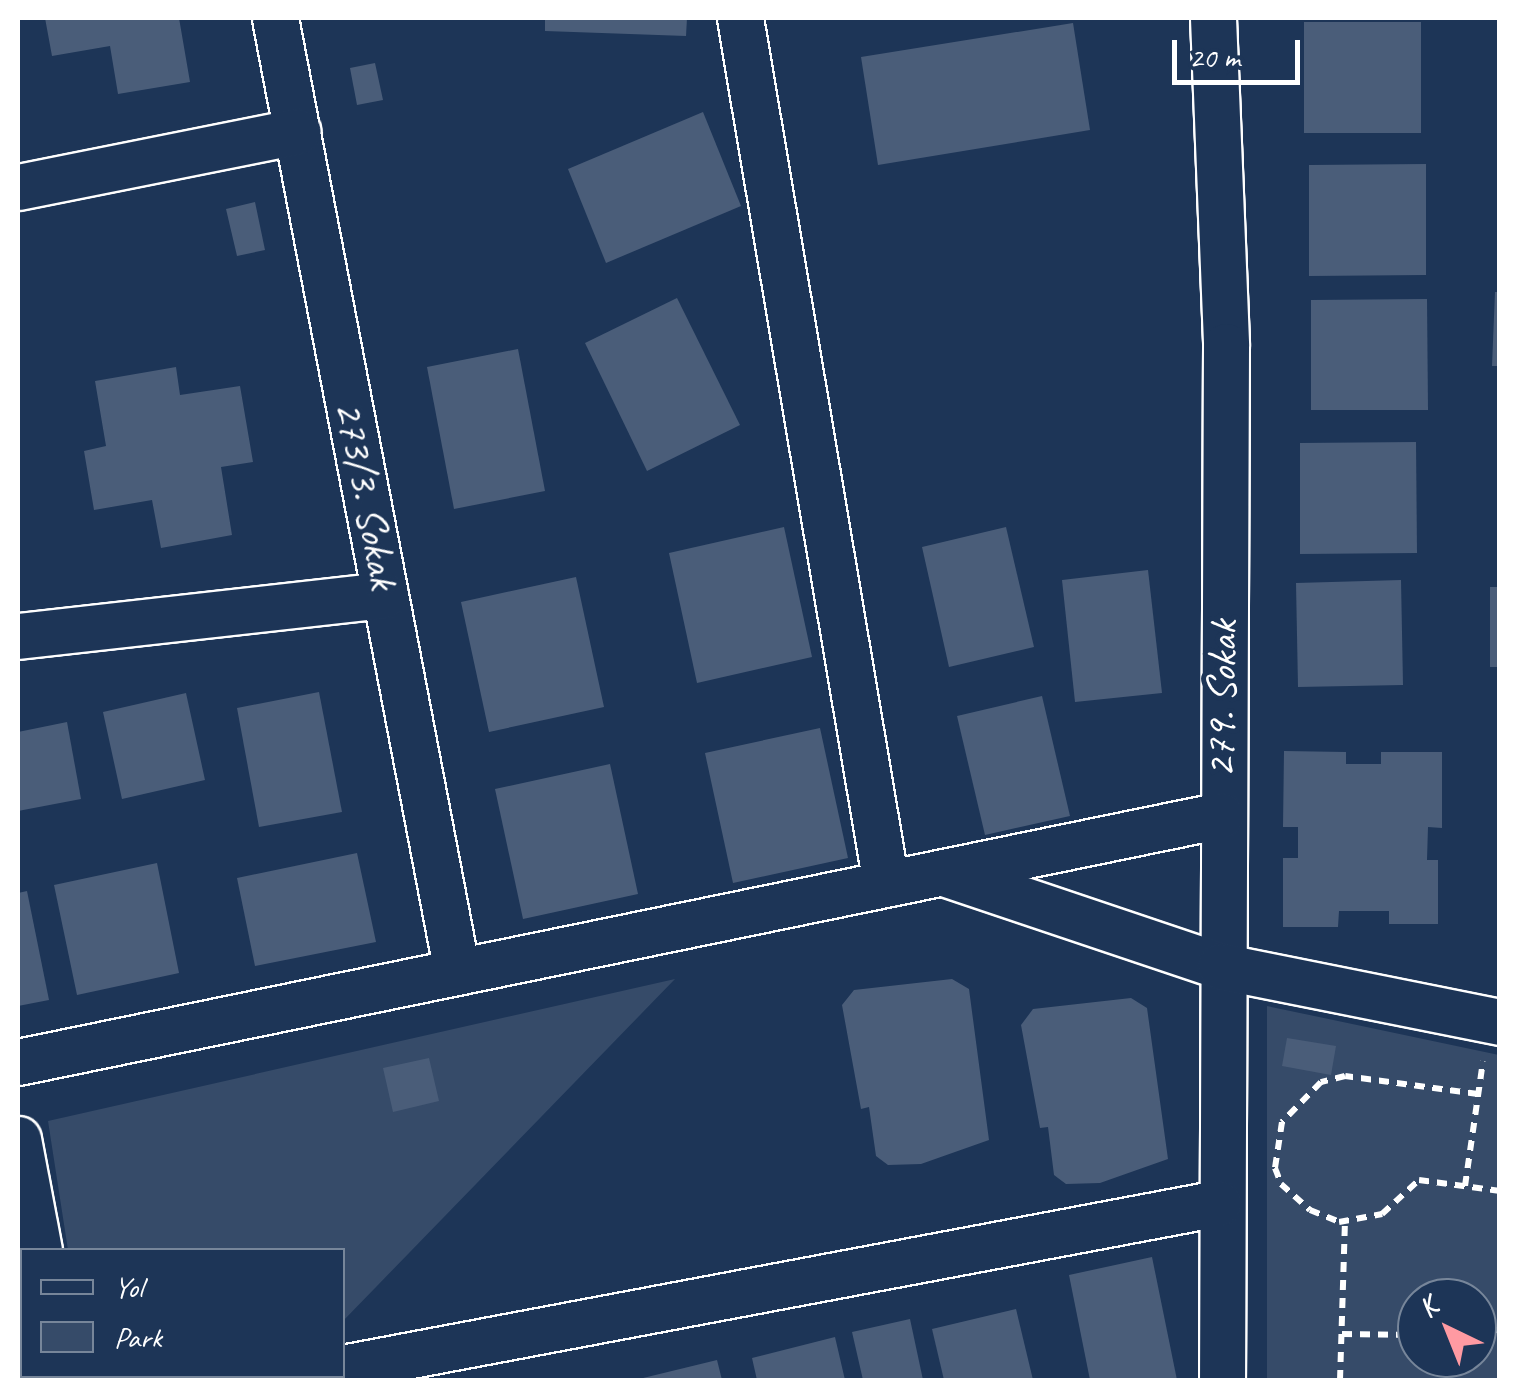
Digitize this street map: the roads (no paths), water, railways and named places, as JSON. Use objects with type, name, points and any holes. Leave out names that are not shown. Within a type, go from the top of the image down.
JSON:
[{"type":"street","name":"273/3. Sokak","points":[[275,18],[457,972]]},
{"type":"street","points":[[740,18],[886,884]]},
{"type":"street","name":"279. Sokak","points":[[1213,18],[1226,346],[1219,1203],[1222,1380]]},
{"type":"street","points":[[18,188],[298,130]]},
{"type":"street","points":[[18,636],[385,595]]},
{"type":"street","points":[[18,1062],[1221,816]]},
{"type":"street","points":[[942,872],[1220,966],[1495,1021]]},
{"type":"street","points":[[18,1139],[38,1248]]},
{"type":"street","points":[[345,1367],[1219,1203]]}]
